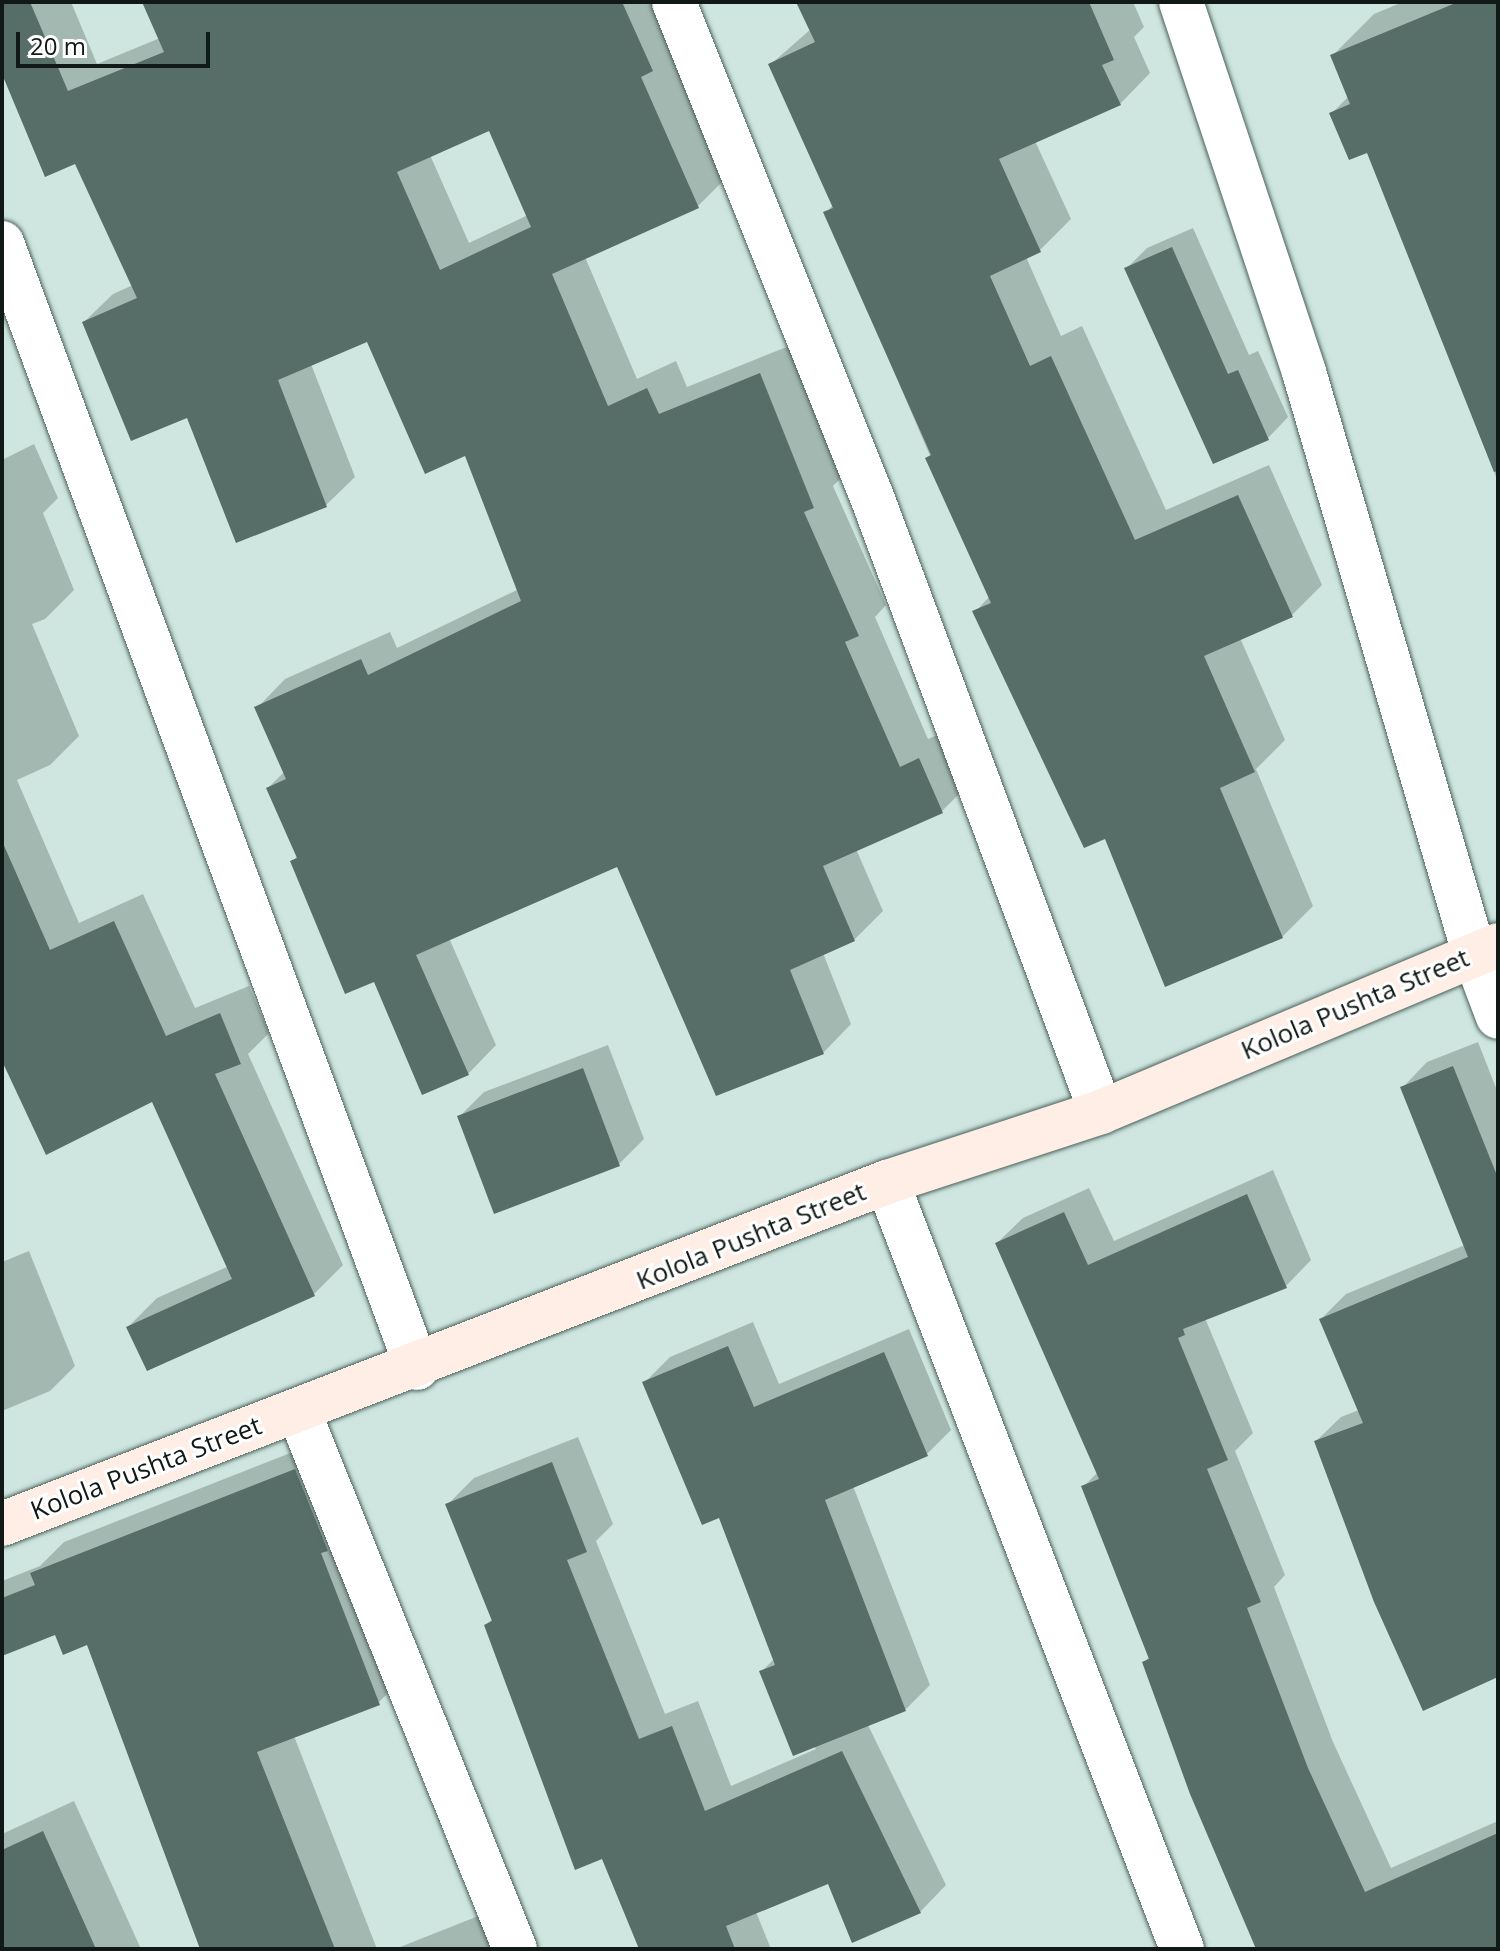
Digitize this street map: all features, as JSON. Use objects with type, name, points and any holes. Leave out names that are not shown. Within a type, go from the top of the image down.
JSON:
[{"type":"main road","name":"Kolola Pushta Street","points":[[2,1524],[298,1410],[417,1368],[887,1182],[1101,1112],[1486,949]]},
{"type":"street","points":[[674,2],[872,497],[1101,1112]]},
{"type":"street","points":[[1181,2],[1304,372],[1486,949],[1498,1017]]},
{"type":"street","points":[[2,243],[417,1368]]},
{"type":"street","points":[[887,1182],[1182,1949]]},
{"type":"street","points":[[298,1410],[515,1949]]},
{"type":"building","points":[[2,2],[30,2],[68,91],[164,52],[142,2],[622,2],[653,71],[641,77],[699,208],[552,274],[608,406],[647,388],[659,414],[760,373],[814,508],[804,512],[859,636],[845,642],[900,767],[919,758],[943,813],[823,866],[855,941],[790,970],[824,1054],[716,1096],[617,867],[416,955],[469,1075],[422,1095],[374,982],[345,994],[290,861],[297,858],[266,788],[286,779],[254,707],[361,659],[368,675],[521,601],[465,456],[425,474],[367,342],[278,380],[327,507],[236,543],[187,418],[131,441],[82,322],[137,298],[75,164],[45,177],[2,74]],"holes":[[[489,131],[531,227],[440,270],[397,172]]]},
{"type":"building","points":[[796,2],[1089,2],[1114,60],[1102,65],[1121,105],[999,159],[1041,252],[990,276],[1030,366],[1051,356],[1135,540],[1238,495],[1293,617],[1204,656],[1255,772],[1220,788],[1283,938],[1165,987],[1105,839],[1084,848],[972,611],[991,603],[925,458],[931,455],[823,212],[833,208],[768,64],[815,42]]},
{"type":"building","points":[[1458,2],[1498,2],[1498,471],[1494,472],[1367,153],[1349,160],[1329,113],[1350,104],[1330,55]]},
{"type":"building","points":[[1172,247],[1228,374],[1238,370],[1269,440],[1213,464],[1124,268]]},
{"type":"building","points":[[2,841],[50,950],[114,921],[166,1036],[220,1013],[241,1064],[215,1074],[315,1296],[147,1371],[126,1327],[232,1279],[152,1102],[46,1155],[2,1061]]},
{"type":"building","points":[[1453,1066],[1498,1178],[1498,1677],[1423,1711],[1374,1602],[1314,1441],[1363,1423],[1319,1319],[1468,1257],[1400,1087]]},
{"type":"building","points":[[583,1068],[620,1166],[494,1214],[457,1116]]},
{"type":"building","points":[[1247,1194],[1287,1288],[1183,1329],[1185,1335],[1178,1338],[1228,1460],[1207,1469],[1261,1602],[1247,1608],[1308,1768],[1365,1892],[1498,1833],[1498,1949],[1256,1949],[1190,1794],[1142,1662],[1149,1659],[1081,1486],[1099,1479],[995,1243],[1064,1212],[1088,1265]]},
{"type":"building","points":[[728,1346],[754,1407],[884,1352],[928,1456],[825,1500],[906,1711],[793,1756],[759,1671],[775,1665],[719,1518],[702,1525],[642,1382]]},
{"type":"building","points":[[552,1462],[587,1552],[567,1560],[639,1739],[672,1726],[705,1811],[842,1751],[921,1913],[852,1943],[828,1884],[726,1926],[735,1949],[639,1949],[602,1859],[575,1870],[484,1625],[492,1621],[445,1504]]},
{"type":"building","points":[[295,1469],[328,1551],[321,1553],[380,1705],[257,1752],[335,1949],[200,1949],[87,1645],[63,1655],[55,1635],[2,1656],[2,1598],[35,1585],[30,1573]]},
{"type":"building","points":[[43,1831],[96,1949],[2,1949],[2,1850]]}]
